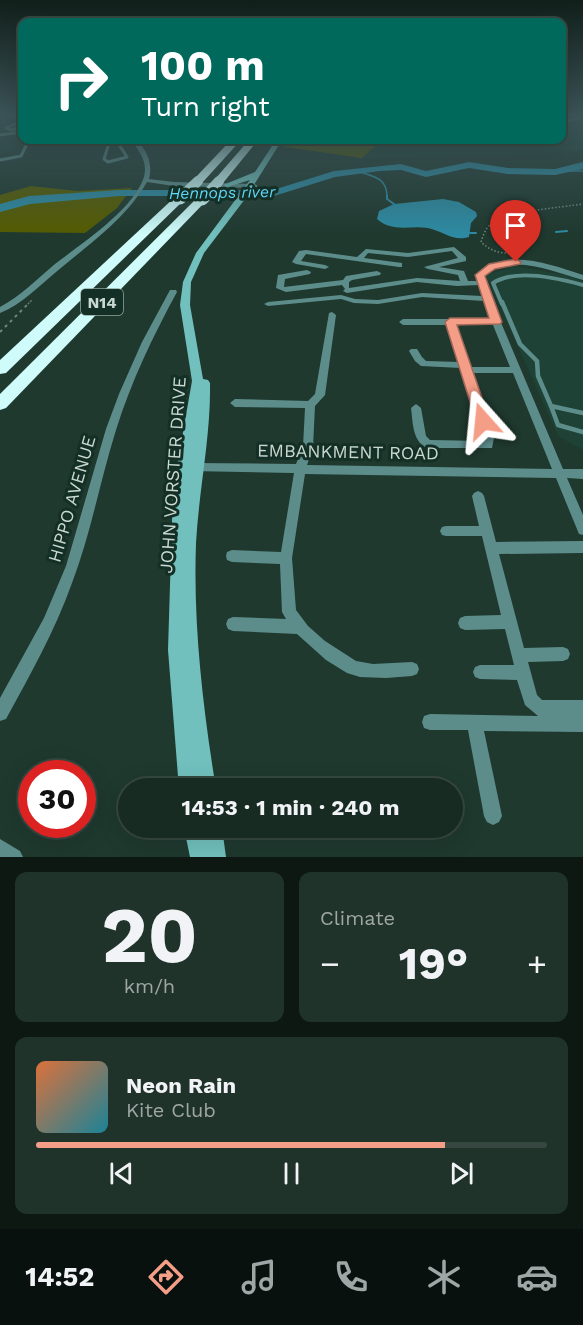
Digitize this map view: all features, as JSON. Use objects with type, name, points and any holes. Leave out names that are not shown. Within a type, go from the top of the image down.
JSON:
[{"type":"highway","name":"N14","points":[[0,369],[198,181],[222,155]]},
{"type":"highway","name":"N14","points":[[0,404],[202,199],[223,183],[243,155]]},
{"type":"main road","points":[[249,191],[269,155]]},
{"type":"main road","points":[[249,191],[268,166],[272,155]]},
{"type":"main road","points":[[223,183],[245,180],[258,172]]},
{"type":"main road","name":"JOHN VORSTER DRIVE","points":[[188,778],[176,650],[178,513],[205,393],[201,360],[190,317],[190,282],[203,254],[249,191]]},
{"type":"main road","name":"JOHN VORSTER DRIVE","points":[[190,467],[189,650],[205,778]]},
{"type":"main road","points":[[196,838],[200,857]]},
{"type":"main road","points":[[213,838],[216,857]]},
{"type":"street","points":[[0,310],[29,290],[116,219],[146,180],[145,155]]},
{"type":"street","points":[[146,180],[174,184],[223,183],[249,191]]},
{"type":"street","points":[[358,260],[363,251],[368,250],[408,255],[454,249],[463,259],[428,267],[459,273],[465,283]]},
{"type":"street","points":[[325,267],[296,262],[302,253],[306,252],[399,265]]},
{"type":"street","points":[[583,278],[516,262],[504,263],[484,270],[480,275],[496,322],[583,531]]},
{"type":"street","points":[[307,272],[281,277],[280,288],[286,290],[345,282],[349,278],[377,273]]},
{"type":"street","points":[[268,304],[341,297],[417,280],[482,283]]},
{"type":"street","points":[[345,282],[348,295]]},
{"type":"street","name":"HIPPO AVENUE","points":[[0,713],[23,672],[66,583],[112,428],[131,375],[148,336],[173,292]]},
{"type":"street","points":[[348,295],[378,302],[425,295],[487,299]]},
{"type":"street","points":[[332,315],[320,395],[310,405],[309,447],[300,469],[286,558],[290,612],[324,648],[352,668],[362,671],[412,669]]},
{"type":"street","points":[[402,322],[496,322]]},
{"type":"street","points":[[416,408],[421,437],[427,444],[488,446],[489,438],[450,322]]},
{"type":"street","points":[[414,351],[420,363],[424,364],[516,370]]},
{"type":"street","points":[[235,403],[310,405]]},
{"type":"street","name":"EMBANKMENT ROAD","points":[[190,467],[583,474]]},
{"type":"street","points":[[478,496],[530,700],[535,706],[583,708]]},
{"type":"street","points":[[446,531],[488,531]]},
{"type":"street","points":[[492,548],[583,547]]},
{"type":"street","points":[[232,556],[286,558]]},
{"type":"street","points":[[465,623],[511,622]]},
{"type":"street","points":[[233,624],[302,627]]},
{"type":"street","points":[[519,655],[563,654]]},
{"type":"street","points":[[480,672],[523,673]]},
{"type":"street","points":[[430,722],[583,724]]},
{"type":"street","points":[[474,723],[493,816]]},
{"type":"street","points":[[0,848],[14,857]]},
{"type":"lane","points":[[0,160],[22,155]]},
{"type":"lane","points":[[104,155],[104,159],[108,162],[127,157],[126,155]]},
{"type":"lane","points":[[583,285],[530,276],[500,278],[494,281],[520,344],[537,362],[538,376],[558,424],[583,432]]},
{"type":"lane","points":[[551,406],[583,413]]},
{"type":"path","points":[[507,218],[504,225],[521,239],[520,249],[515,253],[493,251],[482,242],[489,226],[507,218],[583,204]]},
{"type":"path","points":[[0,332],[35,296],[36,292],[29,290]]},
{"type":"shaded area","points":[[341,155],[365,155],[362,158]]},
{"type":"shaded area","points":[[365,155],[489,155],[362,158]]},
{"type":"shaded area","points":[[31,186],[77,191],[132,188],[117,208],[85,233],[0,232],[0,195]]},
{"type":"shaded area","points":[[516,266],[565,275],[583,281],[583,450],[558,436],[486,275]]},
{"type":"water","points":[[443,199],[459,202],[476,212],[477,216],[471,223],[469,237],[453,237],[421,227],[389,226],[377,219],[379,211],[394,204]]},
{"type":"waterway","name":"Hennops river","points":[[0,208],[29,200],[119,193],[274,193],[334,174],[380,168],[401,167],[426,174],[469,165],[508,171],[555,172],[567,171],[583,165]]},
{"type":"waterway","points":[[355,170],[381,181],[387,197]]},
{"type":"waterway","name":"Hennops river","points":[[567,171],[583,171]]},
{"type":"waterway","points":[[387,197],[394,204]]},
{"type":"waterway","points":[[556,232],[567,231]]},
{"type":"waterway","points":[[470,233],[476,233]]},
{"type":"route","points":[[483,421],[450,322],[496,322],[480,275],[492,266],[516,262]]}]
